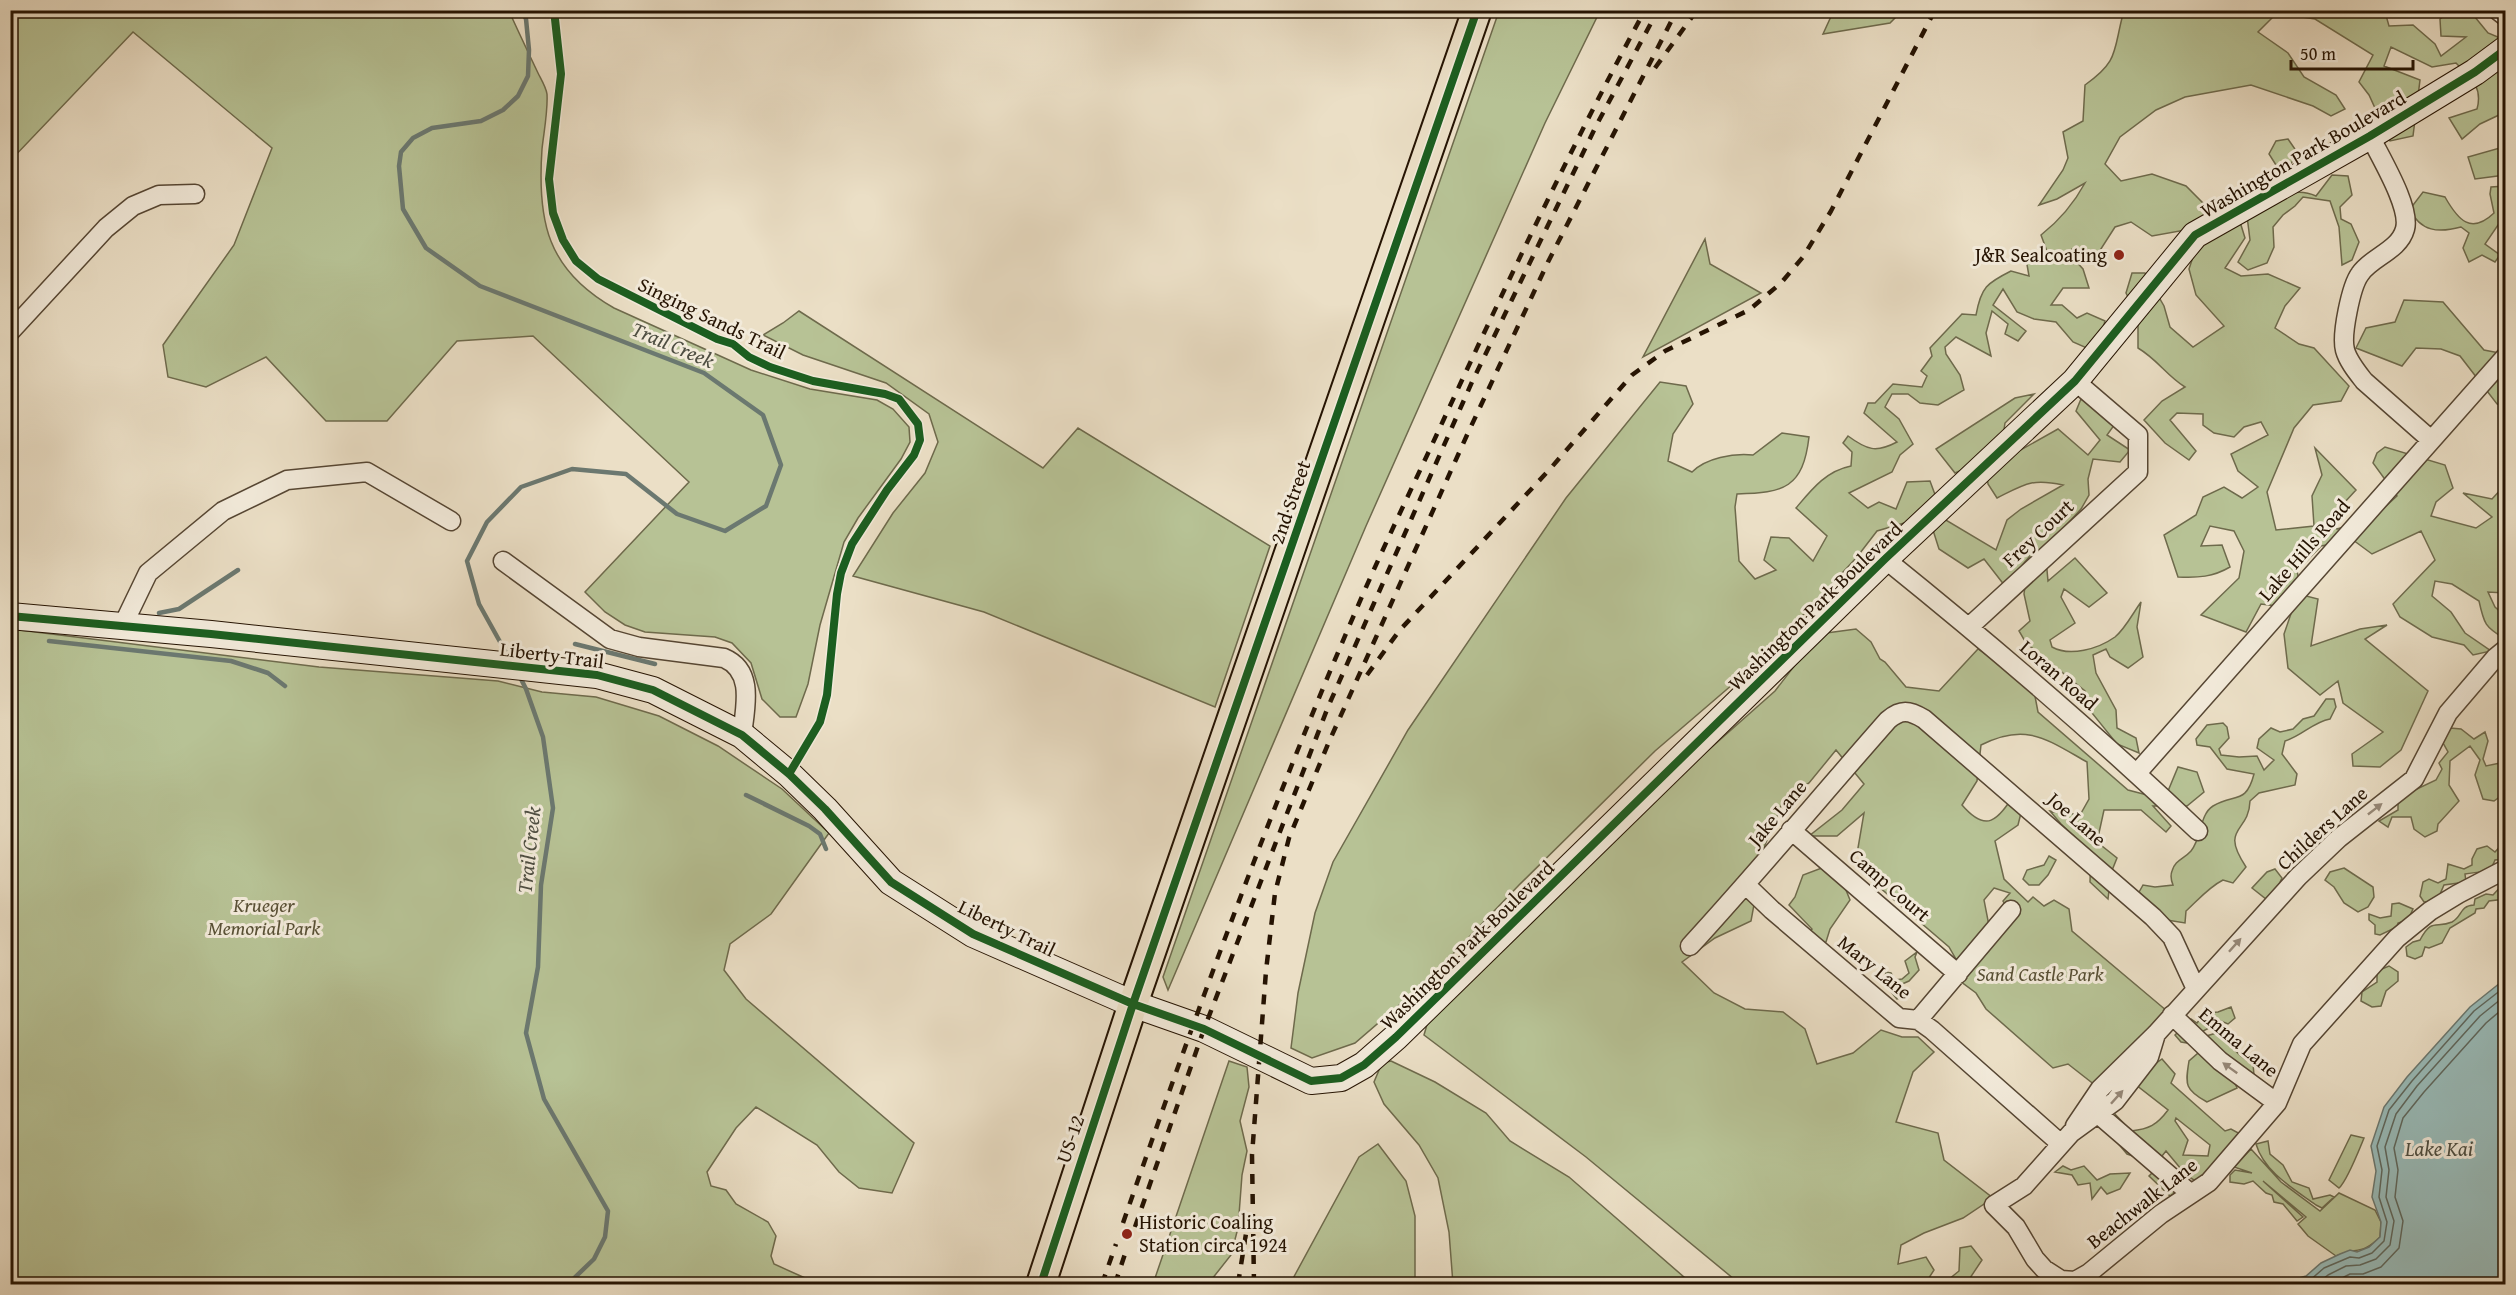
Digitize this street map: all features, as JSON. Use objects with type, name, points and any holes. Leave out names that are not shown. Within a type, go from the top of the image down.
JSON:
[{"type":"main road","name":"2nd Street","points":[[1133,1004],[1478,10]]},
{"type":"main road","name":"US-12","points":[[1041,1284],[1133,1004]]},
{"type":"street","points":[[2497,10],[2505,17]]},
{"type":"street","name":"Washington Park Boulevard","points":[[1133,1004],[1204,1029],[1311,1081],[1341,1078],[1365,1065],[1886,560],[2075,381],[2195,235],[2370,136],[2475,72],[2505,49]]},
{"type":"street","points":[[2370,136],[2404,209],[2405,231],[2397,243],[2360,274],[2350,304],[2345,350],[2355,370],[2364,381],[2431,440]]},
{"type":"street","points":[[10,332],[106,228],[133,206],[159,195],[195,194]]},
{"type":"street","name":"Lake Hills Road","points":[[2137,773],[2505,356]]},
{"type":"street","name":"Frey Court","points":[[1970,627],[2138,472],[2138,435],[2075,381]]},
{"type":"street","points":[[122,627],[148,573],[223,511],[287,480],[367,472],[451,522]]},
{"type":"street","name":"Loran Road","points":[[1886,560],[1970,627],[2137,773],[2198,831]]},
{"type":"street","points":[[502,561],[610,639],[639,647],[724,658],[732,662],[739,668],[746,685],[742,735]]},
{"type":"street","name":"Liberty Trail","points":[[10,616],[211,634],[597,675],[653,690],[742,735],[789,774],[825,809],[891,882],[973,934],[1133,1004]]},
{"type":"street","name":"Childers Lane","points":[[1994,1205],[2024,1186],[2094,1109],[2115,1101],[2149,1057],[2156,1034],[2298,876],[2339,838],[2414,779],[2448,713],[2505,649]]},
{"type":"street","name":"Joe Lane","points":[[1901,711],[1915,713],[1924,719],[2153,917],[2172,938],[2196,989]]},
{"type":"street","name":"Jake Lane","points":[[1690,946],[1746,885],[1887,720],[1901,711]]},
{"type":"street","name":"Camp Court","points":[[1791,830],[1958,974]]},
{"type":"street","name":"Beachwalk Lane","points":[[1994,1205],[2016,1227],[2044,1269],[2061,1280],[2075,1281],[2089,1273],[2161,1214],[2209,1182],[2277,1103],[2302,1044],[2397,938],[2439,905],[2505,869]]},
{"type":"street","name":"Mary Lane","points":[[1746,885],[1772,910],[1899,1018],[1918,1020],[2066,1139]]},
{"type":"street","points":[[1918,1020],[2011,910]]},
{"type":"street","name":"Emma Lane","points":[[2172,1015],[2220,1061],[2277,1103]]},
{"type":"street","points":[[2094,1109],[2191,1194]]},
{"type":"green space","points":[[11,10],[509,11],[547,94],[541,175],[545,221],[560,260],[574,277],[591,293],[614,308],[751,370],[810,389],[877,400],[893,409],[909,427],[910,442],[901,459],[858,518],[844,542],[820,625],[808,684],[796,717],[780,717],[762,699],[751,663],[732,643],[715,637],[645,632],[625,625],[605,612],[585,592],[689,482],[533,336],[457,341],[387,421],[326,421],[266,357],[206,387],[168,377],[163,345],[234,245],[272,148],[133,32],[11,160]]},
{"type":"green space","points":[[1834,10],[1902,11],[1890,23],[1823,34]]},
{"type":"green space","points":[[2132,10],[2397,11],[2385,12],[2389,26],[2413,25],[2435,44],[2441,56],[2466,37],[2441,36],[2440,19],[2451,11],[2470,11],[2488,33],[2505,40],[2505,74],[2499,79],[2499,98],[2505,100],[2505,175],[2475,179],[2468,157],[2500,148],[2499,115],[2480,124],[2462,139],[2449,118],[2477,109],[2478,95],[2474,83],[2456,63],[2432,67],[2391,47],[2384,66],[2420,80],[2413,136],[2390,141],[2369,95],[2359,82],[2373,55],[2315,19],[2277,13],[2258,32],[2288,53],[2304,77],[2336,95],[2345,109],[2331,116],[2313,106],[2251,85],[2185,97],[2156,110],[2120,137],[2105,164],[2121,181],[2152,174],[2186,186],[2207,207],[2232,196],[2245,238],[2225,268],[2241,276],[2268,274],[2300,288],[2285,306],[2275,328],[2299,344],[2314,348],[2349,386],[2341,401],[2313,405],[2294,428],[2267,492],[2276,530],[2314,526],[2312,496],[2322,475],[2315,448],[2356,490],[2331,517],[2337,529],[2373,518],[2397,496],[2373,463],[2377,453],[2385,447],[2445,465],[2453,488],[2436,502],[2431,516],[2476,528],[2492,517],[2463,493],[2492,499],[2505,485],[2505,503],[2502,504],[2506,508],[2505,593],[2488,592],[2495,607],[2505,616],[2505,639],[2486,624],[2479,601],[2452,584],[2435,581],[2432,596],[2451,612],[2465,633],[2491,651],[2473,655],[2464,645],[2432,637],[2400,617],[2393,604],[2435,560],[2421,531],[2372,554],[2353,540],[2321,546],[2297,571],[2302,595],[2318,599],[2311,646],[2360,629],[2387,625],[2365,639],[2428,691],[2401,750],[2380,767],[2353,766],[2352,754],[2383,732],[2343,703],[2338,681],[2320,695],[2288,668],[2284,634],[2293,608],[2261,604],[2246,632],[2201,615],[2239,578],[2244,551],[2234,531],[2210,526],[2201,546],[2222,545],[2230,567],[2205,576],[2178,577],[2164,535],[2196,515],[2203,497],[2224,487],[2242,498],[2258,487],[2238,471],[2231,454],[2268,435],[2261,422],[2244,427],[2234,437],[2214,433],[2203,425],[2203,414],[2177,413],[2170,420],[2196,451],[2189,460],[2165,443],[2144,420],[2162,401],[2185,387],[2138,348],[2138,317],[2126,293],[2132,273],[2145,273],[2164,306],[2170,327],[2193,347],[2224,326],[2196,295],[2189,269],[2196,248],[2185,230],[2152,236],[2131,222],[2115,227],[2099,252],[2072,249],[2071,256],[2083,269],[2089,288],[2063,288],[2051,305],[2062,305],[2077,318],[2087,313],[2105,321],[2099,343],[2089,349],[2073,342],[2056,322],[2034,319],[2017,312],[2003,289],[1993,305],[2026,331],[2018,341],[2005,334],[2008,324],[1992,311],[1986,333],[1991,356],[1956,337],[1945,347],[1946,354],[1960,375],[1964,390],[1938,405],[1920,403],[1908,394],[1892,394],[1885,407],[1899,419],[1913,444],[1900,455],[1892,472],[1849,493],[1868,508],[1879,502],[1896,509],[1907,482],[1930,481],[1944,519],[1996,550],[2007,520],[2021,509],[2063,485],[2036,482],[1997,498],[1988,484],[1985,460],[1955,473],[1936,449],[2015,398],[2034,394],[2005,423],[2002,442],[2010,456],[2058,429],[2088,455],[2100,440],[2076,411],[2081,399],[2115,424],[2107,435],[2130,450],[2120,462],[2093,459],[2088,479],[2089,495],[2081,509],[2060,532],[2046,559],[2048,581],[2075,558],[2107,593],[2089,607],[2064,589],[2061,597],[2075,623],[2050,640],[2052,647],[2067,651],[2084,650],[2101,645],[2119,634],[2141,602],[2137,627],[2143,657],[2128,668],[2110,657],[2106,649],[2093,655],[2096,673],[2116,710],[2117,728],[2136,738],[2139,753],[2117,744],[2092,713],[2085,691],[2026,643],[2019,631],[2030,621],[2024,594],[2029,557],[2005,586],[1984,559],[1968,568],[1939,549],[1932,527],[1904,523],[1877,531],[1857,557],[1761,660],[1655,751],[1519,885],[1426,982],[1355,1043],[1312,1058],[1291,1048],[1298,993],[1315,913],[1333,862],[1408,730],[1566,498],[1660,382],[1686,386],[1693,404],[1673,434],[1668,461],[1692,472],[1712,460],[1737,455],[1753,455],[1782,433],[1809,437],[1802,467],[1796,477],[1779,489],[1737,494],[1735,507],[1739,561],[1755,579],[1776,570],[1764,560],[1771,537],[1789,538],[1813,561],[1827,536],[1796,508],[1827,476],[1851,466],[1852,452],[1843,443],[1848,436],[1866,447],[1877,449],[1897,442],[1864,413],[1868,403],[1875,403],[1893,384],[1922,387],[1927,376],[1921,371],[1932,356],[1930,348],[1962,314],[1976,315],[1980,298],[1986,287],[2011,271],[2029,276],[2025,253],[2048,254],[2041,235],[2066,212],[2085,183],[2057,199],[2039,205],[2063,170],[2068,158],[2063,132],[2083,121],[2085,85],[2096,77],[2109,62],[2116,47],[2123,14]]},
{"type":"green space","points":[[1499,11],[1600,11],[1545,123],[1366,526],[1168,990],[1163,977]]},
{"type":"green space","points":[[2288,139],[2297,152],[2289,168],[2276,165],[2269,154],[2276,141]]},
{"type":"green space","points":[[2332,175],[2348,176],[2352,195],[2340,207],[2341,219],[2351,224],[2359,242],[2352,260],[2342,265],[2339,227],[2330,201],[2303,197],[2273,227],[2274,247],[2267,263],[2248,270],[2238,262],[2250,240],[2247,216],[2289,194],[2297,192],[2316,196]]},
{"type":"green space","points":[[2505,186],[2505,220],[2498,225],[2485,244],[2500,255],[2495,262],[2482,255],[2469,262],[2463,248],[2469,233],[2461,227],[2445,230],[2431,229],[2419,222],[2410,209],[2423,192],[2445,197],[2460,218],[2472,224],[2478,223],[2494,213],[2491,187]]},
{"type":"green space","points":[[1705,239],[1710,264],[1761,293],[1643,357]]},
{"type":"green space","points":[[2404,300],[2443,302],[2484,350],[2505,354],[2505,408],[2497,404],[2460,356],[2441,349],[2416,348],[2402,366],[2356,348],[2366,328],[2395,322]]},
{"type":"green space","points":[[799,311],[1043,468],[1078,428],[1270,546],[1215,707],[984,612],[853,576],[893,513],[925,473],[938,442],[929,414],[886,383],[803,355],[763,335]]},
{"type":"green space","name":"Krueger Memorial Park","points":[[11,629],[319,667],[498,681],[542,692],[596,697],[659,716],[718,746],[782,789],[829,833],[771,914],[730,944],[724,970],[746,999],[914,1143],[892,1193],[859,1188],[839,1172],[817,1145],[756,1107],[736,1128],[707,1172],[711,1186],[726,1190],[736,1204],[768,1222],[776,1236],[771,1256],[774,1264],[805,1278],[811,1284],[11,1284]]},
{"type":"green space","name":"Sand Castle Park","points":[[1856,629],[1871,642],[1880,659],[1906,687],[1939,691],[1978,649],[2018,676],[2034,691],[2038,712],[2128,790],[2147,795],[2168,791],[2178,767],[2197,772],[2204,792],[2187,806],[2153,806],[2171,826],[2166,832],[2141,810],[2104,810],[2097,842],[2117,858],[2111,873],[2108,899],[2090,882],[2091,852],[2050,811],[2080,815],[2089,799],[2087,762],[2047,740],[2024,734],[1997,738],[1981,745],[1977,781],[1962,805],[1978,819],[1985,821],[1997,817],[2015,794],[2025,797],[2018,825],[1995,841],[2004,879],[2028,902],[2033,897],[2044,906],[2054,900],[2069,909],[2072,931],[2167,1011],[2100,1089],[2068,1064],[2053,1068],[1986,1009],[1976,993],[1960,981],[1965,975],[1949,947],[1871,880],[1858,848],[1864,813],[1837,836],[1809,836],[1842,810],[1864,784],[1836,750],[1809,783],[1784,799],[1765,845],[1751,921],[1715,938],[1682,962],[1714,993],[1745,1009],[1783,1012],[1805,1029],[1817,1064],[1853,1053],[1881,1030],[1902,1037],[1918,1037],[1934,1052],[1913,1072],[1896,1122],[1938,1133],[1944,1160],[1993,1198],[1963,1218],[1924,1233],[1901,1245],[1898,1264],[1926,1257],[1934,1270],[1925,1284],[1740,1284],[1586,1157],[1424,1035],[1433,1004],[1670,784],[1775,691],[1819,634]],"holes":[[[1994,888],[2010,893],[2003,901],[2014,919],[1990,931],[1984,900]]]},
{"type":"green space","points":[[2326,699],[2334,699],[2336,707],[2330,719],[2285,741],[2282,754],[2297,774],[2295,785],[2259,793],[2250,801],[2248,812],[2235,837],[2238,854],[2246,867],[2233,883],[2223,880],[2204,894],[2186,911],[2185,923],[2167,920],[2138,894],[2143,885],[2155,887],[2173,885],[2171,873],[2173,867],[2195,846],[2208,810],[2221,802],[2243,794],[2251,784],[2254,774],[2227,769],[2210,747],[2197,745],[2196,739],[2207,725],[2223,723],[2227,727],[2229,738],[2219,749],[2221,755],[2257,756],[2264,770],[2274,760],[2257,748],[2259,739],[2271,728],[2280,732],[2293,729],[2303,719],[2314,716]]},
{"type":"green space","points":[[2450,728],[2461,729],[2474,739],[2485,732],[2488,741],[2483,759],[2486,766],[2500,763],[2505,758],[2505,793],[2494,801],[2483,799],[2475,775],[2480,760],[2470,746],[2450,761],[2449,785],[2459,801],[2438,824],[2437,831],[2425,837],[2414,829],[2411,817],[2392,817],[2388,827],[2379,821],[2398,810],[2398,798],[2436,780],[2442,769],[2439,763],[2448,752],[2442,741]]},
{"type":"green space","points":[[2505,841],[2505,859],[2495,860],[2490,868],[2483,872],[2465,874],[2466,882],[2444,885],[2437,901],[2424,902],[2420,896],[2423,882],[2429,879],[2438,883],[2446,879],[2448,864],[2464,869],[2472,865],[2477,849],[2487,846],[2495,852]]},
{"type":"green space","points":[[2049,856],[2056,860],[2048,875],[2039,885],[2029,885],[2023,879],[2027,870],[2044,865]]},
{"type":"green space","points":[[1835,863],[1850,900],[1830,929],[1826,942],[1811,947],[1804,942],[1812,929],[1789,905],[1795,897],[1803,875]]},
{"type":"green space","points":[[2344,868],[2373,887],[2374,897],[2368,907],[2358,912],[2344,903],[2334,887],[2325,880],[2330,872]]},
{"type":"green space","points":[[2275,869],[2282,878],[2275,893],[2266,899],[2252,888],[2267,872]]},
{"type":"green space","points":[[2505,882],[2505,899],[2489,901],[2484,908],[2476,909],[2475,913],[2450,928],[2442,943],[2429,948],[2425,947],[2422,956],[2415,959],[2407,956],[2406,947],[2420,940],[2428,928],[2452,922],[2463,909],[2474,905],[2475,899],[2486,894],[2493,895]]},
{"type":"green space","points":[[2399,903],[2413,909],[2408,920],[2398,923],[2397,927],[2380,935],[2375,934],[2375,925],[2369,920],[2369,914],[2380,918],[2391,916],[2392,904]]},
{"type":"green space","points":[[1917,952],[1915,957],[1919,970],[1909,981],[1902,984],[1902,998],[1897,999],[1886,983],[1886,972],[1891,973],[1895,980],[1902,979],[1909,973],[1905,961]]},
{"type":"green space","points":[[2389,966],[2398,972],[2398,981],[2386,991],[2381,1006],[2372,1007],[2361,1001],[2362,992],[2377,982],[2377,971]]},
{"type":"green space","points":[[2231,1007],[2235,1018],[2228,1024],[2216,1019],[2215,1025],[2203,1031],[2206,1036],[2220,1032],[2230,1033],[2236,1051],[2253,1064],[2254,1075],[2235,1083],[2237,1088],[2207,1102],[2194,1094],[2187,1081],[2189,1061],[2198,1053],[2193,1044],[2181,1042],[2175,1035],[2191,1019],[2197,1023],[2205,1013],[2218,1012]]},
{"type":"green space","points":[[2162,1059],[2175,1074],[2171,1083],[2225,1131],[2231,1129],[2242,1135],[2197,1182],[2186,1175],[2166,1151],[2162,1156],[2179,1190],[2170,1196],[2149,1176],[2154,1171],[2139,1158],[2127,1154],[2101,1123],[2113,1112],[2131,1131],[2137,1130],[2156,1123],[2168,1110],[2131,1081]],"holes":[[[2176,1118],[2210,1145],[2208,1156],[2183,1155],[2188,1140],[2175,1121]]]},
{"type":"green space","points":[[1229,1061],[1247,1067],[1249,1087],[1240,1121],[1247,1151],[1242,1175],[1238,1228],[1231,1255],[1208,1284],[1153,1284]]},
{"type":"green space","points":[[1391,1061],[1435,1082],[1486,1113],[1510,1141],[1569,1177],[1692,1284],[1453,1284],[1449,1232],[1438,1178],[1419,1145],[1384,1104],[1374,1082],[1382,1063]]},
{"type":"green space","points":[[2351,1135],[2364,1138],[2339,1188],[2329,1180]]},
{"type":"green space","points":[[2268,1141],[2270,1154],[2283,1165],[2292,1182],[2309,1188],[2313,1199],[2330,1195],[2334,1197],[2322,1208],[2289,1186],[2260,1154],[2256,1144]]},
{"type":"green space","points":[[1378,1144],[1406,1181],[1415,1216],[1415,1284],[1290,1284],[1359,1157]]},
{"type":"green space","points":[[2251,1149],[2281,1182],[2320,1211],[2339,1193],[2375,1210],[2381,1222],[2380,1237],[2364,1249],[2336,1256],[2308,1236],[2298,1224],[2306,1217],[2263,1181],[2303,1217],[2297,1221],[2283,1204],[2274,1202],[2272,1195],[2266,1193],[2253,1181],[2244,1184],[2230,1182],[2230,1175],[2235,1170],[2252,1173],[2234,1167]]},
{"type":"green space","points":[[2063,1166],[2071,1170],[2084,1166],[2097,1180],[2110,1174],[2130,1173],[2120,1189],[2107,1194],[2101,1187],[2092,1199],[2090,1183],[2078,1185],[2072,1175],[2055,1172]]},
{"type":"green space","points":[[1971,1246],[1982,1260],[1966,1284],[1943,1284],[1959,1271],[1960,1248]]},
{"type":"water","name":"Lake Kai","points":[[2505,979],[2505,1284],[2278,1284],[2306,1276],[2321,1263],[2340,1254],[2350,1250],[2357,1252],[2369,1247],[2380,1237],[2381,1222],[2372,1197],[2376,1171],[2371,1146],[2384,1107],[2407,1077],[2470,1007]]},
{"type":"waterway","name":"Trail Creek","points":[[509,658],[479,604],[467,561],[487,522],[521,487],[572,469],[626,474],[677,514],[725,531],[766,506],[781,465],[763,415],[704,373],[480,286],[426,248],[403,209],[399,166],[401,152],[413,138],[432,128],[481,121],[503,110],[518,96],[528,76],[529,50],[526,19],[522,10]]},
{"type":"waterway","points":[[159,613],[179,609],[238,570]]},
{"type":"waterway","points":[[49,641],[231,661],[268,673],[285,686]]},
{"type":"waterway","points":[[575,644],[655,664]]},
{"type":"waterway","name":"Trail Creek","points":[[519,675],[543,737],[553,808],[541,885],[538,967],[526,1033],[544,1099],[608,1211],[605,1237],[594,1259],[568,1284]]},
{"type":"waterway","points":[[746,795],[809,826],[820,834],[826,849]]},
{"type":"railway","points":[[1123,1223],[1234,913],[1357,608],[1516,266],[1645,10]]},
{"type":"railway","points":[[1135,1227],[1204,1029],[1328,707],[1472,382],[1596,126],[1658,10]]},
{"type":"railway","points":[[1254,1284],[1252,1155],[1266,971],[1275,893],[1289,838],[1328,744],[1467,435],[1548,262],[1677,10]]},
{"type":"railway","points":[[1655,68],[1697,10]]},
{"type":"railway","points":[[1367,675],[1399,631],[1550,469],[1632,375],[1665,351],[1749,310],[1781,283],[1803,257],[1831,211],[1935,10]]},
{"type":"railway","points":[[1238,1284],[1248,1221]]},
{"type":"railway","points":[[1102,1284],[1116,1244]]},
{"type":"railway","points":[[1115,1284],[1127,1248]]},
{"type":"cycle path","name":"Singing Sands Trail","points":[[554,10],[561,74],[549,179],[553,213],[563,240],[576,261],[598,279],[717,339],[733,344],[749,357],[770,367],[813,381],[885,394],[899,399],[918,424],[920,440],[914,455],[887,490],[852,544],[841,573],[827,695],[820,722],[789,774]]},
{"type":"cycle path","points":[[1041,1284],[1133,1004],[1477,10]]},
{"type":"cycle path","points":[[10,616],[211,634],[597,675],[653,690],[742,735],[789,774],[825,809],[891,882],[973,934],[1133,1004],[1204,1029],[1311,1081],[1341,1078],[1364,1065],[1396,1037],[1885,559],[2075,381],[2195,235],[2370,136],[2475,72],[2506,49]]},
{"type":"place","name":"J&R Sealcoating","points":[[2119,255]]},
{"type":"place","name":"Historic Coaling Station circa 1924","points":[[1127,1234]]}]
